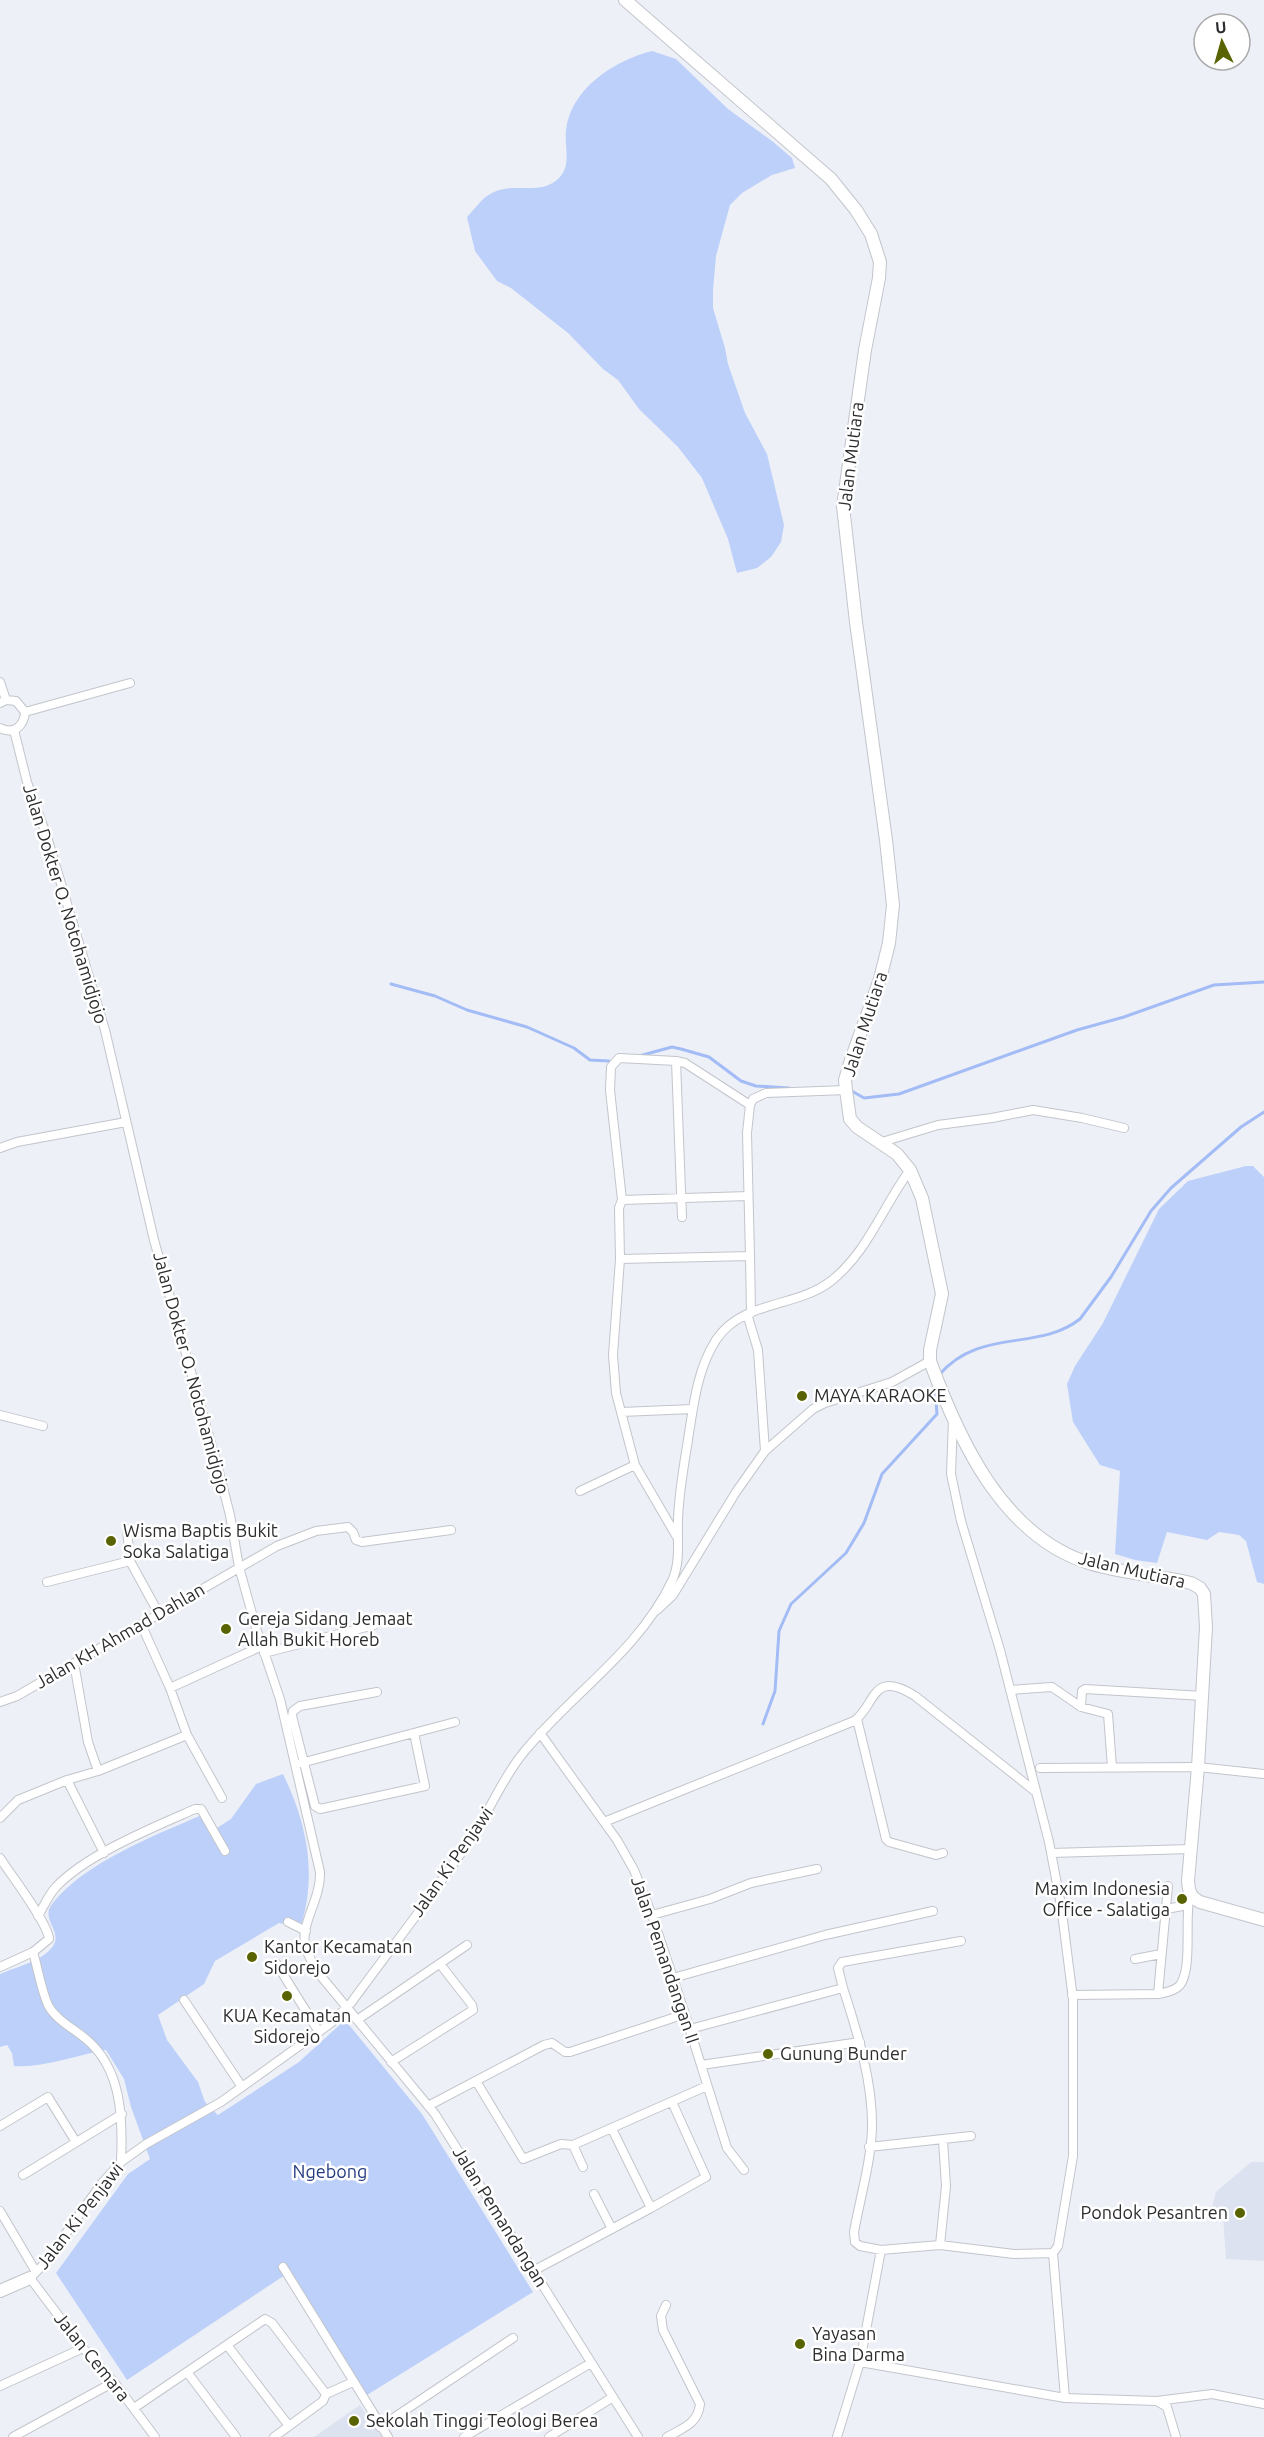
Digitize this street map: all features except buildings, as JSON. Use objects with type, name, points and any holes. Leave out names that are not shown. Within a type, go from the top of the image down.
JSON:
[{"type":"street","name":"Jalan Mutiara","points":[[625,0],[831,179],[856,210],[871,234],[879,262],[879,278],[865,350],[843,506],[854,611],[893,905],[889,944],[880,979],[851,1060],[846,1089],[850,1119],[897,1154],[910,1170],[922,1198],[942,1294],[930,1360],[953,1418],[986,1481],[1020,1520],[1065,1553],[1092,1564],[1191,1583],[1200,1588],[1204,1594],[1206,1627],[1203,1696],[1188,1881],[1189,1900]]},
{"type":"street","points":[[0,682],[3,702],[16,701],[25,712]]},
{"type":"street","points":[[25,712],[130,683]]},
{"type":"street","points":[[0,728],[14,730],[22,724],[25,712]]},
{"type":"street","name":"Jalan Dokter O. Notohamidjojo","points":[[14,730],[27,782],[47,837],[99,1011],[154,1240],[230,1515],[239,1568],[280,1699],[320,1872],[319,1893],[306,1931]]},
{"type":"street","points":[[678,1540],[635,1466],[616,1393],[613,1355],[620,1259],[618,1208],[622,1200],[610,1090],[611,1067],[619,1058],[685,1063],[750,1105]]},
{"type":"street","points":[[676,1061],[682,1217]]},
{"type":"street","points":[[765,1451],[758,1350],[749,1313],[747,1133],[750,1105],[753,1099],[766,1093],[846,1089]]},
{"type":"street","points":[[882,1142],[938,1125],[1033,1110],[1124,1128]]},
{"type":"street","points":[[0,1148],[17,1142],[126,1122]]},
{"type":"street","points":[[654,1611],[676,1570],[680,1490],[696,1392],[705,1362],[717,1339],[732,1324],[749,1313],[813,1292],[836,1276],[861,1249],[910,1170]]},
{"type":"street","points":[[622,1200],[748,1197]]},
{"type":"street","points":[[620,1259],[750,1256]]},
{"type":"street","points":[[654,1611],[673,1595],[736,1492],[765,1451],[813,1409],[892,1382],[930,1360]]},
{"type":"street","points":[[621,1412],[693,1409]]},
{"type":"street","points":[[0,1415],[43,1426]]},
{"type":"street","points":[[953,1418],[951,1474],[961,1521],[1010,1690],[1052,1853],[1072,1995],[1072,2156],[1058,2246],[1053,2253],[1065,2398]]},
{"type":"street","points":[[580,1491],[635,1466]]},
{"type":"street","name":"Jalan KH Ahmad Dahlan","points":[[0,1702],[17,1696],[277,1546],[316,1531],[348,1527],[356,1540],[362,1542],[451,1530]]},
{"type":"street","points":[[127,1529],[130,1561],[159,1614]]},
{"type":"street","points":[[47,1582],[130,1561]]},
{"type":"street","name":"Jalan Ki Penjawi","points":[[0,2291],[33,2275],[55,2250],[102,2183],[121,2162],[137,2150],[221,2102],[319,2032],[346,2008],[457,1859],[522,1754],[540,1733],[607,1667],[654,1611]]},
{"type":"street","points":[[141,1624],[170,1688],[187,1735],[222,1798]]},
{"type":"street","points":[[170,1688],[263,1649],[374,1624]]},
{"type":"street","points":[[74,1663],[88,1742],[98,1771]]},
{"type":"street","points":[[604,1822],[857,1719],[870,1698],[878,1690],[888,1687],[908,1692],[1036,1793]]},
{"type":"street","points":[[1010,1690],[1052,1688],[1081,1707],[1109,1715],[1112,1767]]},
{"type":"street","points":[[1081,1707],[1082,1692],[1085,1689],[1203,1696]]},
{"type":"street","points":[[377,1692],[295,1708],[292,1716],[306,1762],[314,1804],[317,1808],[422,1788],[426,1781],[414,1733]]},
{"type":"street","points":[[857,1719],[886,1839],[889,1842],[936,1855],[943,1853]]},
{"type":"street","points":[[295,1765],[455,1722]]},
{"type":"street","name":"Jalan Pemandangan II","points":[[540,1733],[604,1822],[634,1870],[652,1915],[728,2150],[744,2170]]},
{"type":"street","points":[[0,1818],[18,1800],[187,1735]]},
{"type":"street","points":[[1040,1767],[1198,1767],[1264,1774]]},
{"type":"street","points":[[67,1780],[104,1853]]},
{"type":"street","points":[[38,1916],[57,1886],[104,1853],[155,1826],[198,1809],[202,1811],[225,1851]]},
{"type":"street","points":[[1052,1853],[1191,1849]]},
{"type":"street","points":[[0,1858],[47,1928],[49,1939],[33,1952],[0,1967]]},
{"type":"street","points":[[652,1915],[710,1899],[751,1883],[817,1869]]},
{"type":"street","points":[[1158,1994],[1168,1886]]},
{"type":"street","points":[[1072,1995],[1158,1994],[1171,1992],[1181,1984],[1186,1971],[1189,1900]]},
{"type":"street","points":[[1166,1909],[1189,1900],[1264,1920]]},
{"type":"street","points":[[673,1978],[825,1935],[933,1911]]},
{"type":"street","points":[[288,1922],[306,1931],[308,1952],[320,1975],[346,2008]]},
{"type":"street","points":[[961,1941],[840,1963],[838,1968],[860,2042],[871,2105],[872,2128],[855,2242],[860,2246],[881,2250],[940,2245],[1014,2254],[1053,2253]]},
{"type":"street","points":[[357,2020],[467,1945]]},
{"type":"street","points":[[33,1952],[49,2007],[106,2059],[122,2114],[121,2162]]},
{"type":"street","points":[[1135,1959],[1161,1954]]},
{"type":"street","points":[[276,1964],[319,2032]]},
{"type":"street","points":[[391,2062],[473,2010],[472,2005],[440,1964]]},
{"type":"street","points":[[690,2029],[843,1988]]},
{"type":"street","points":[[184,2000],[242,2087]]},
{"type":"street","name":"Jalan Pemandangan","points":[[346,2008],[428,2106],[638,2437]]},
{"type":"street","points":[[428,2106],[544,2044],[552,2043],[565,2052],[570,2052],[685,2014]]},
{"type":"street","points":[[701,2065],[860,2042]]},
{"type":"street","points":[[476,2080],[523,2159],[561,2144],[573,2145],[707,2086]]},
{"type":"street","points":[[0,2126],[48,2097],[76,2142]]},
{"type":"street","points":[[533,2271],[706,2177],[672,2102]]},
{"type":"street","points":[[23,2175],[122,2114]]},
{"type":"street","points":[[612,2129],[651,2208]]},
{"type":"street","points":[[869,2147],[971,2136]]},
{"type":"street","points":[[940,2245],[946,2186],[943,2140]]},
{"type":"street","points":[[573,2145],[583,2167]]},
{"type":"street","points":[[594,2194],[612,2229]]},
{"type":"street","name":"Jalan Cemara","points":[[0,2211],[33,2275],[83,2348],[114,2382],[155,2437]]},
{"type":"street","points":[[837,2437],[860,2362],[881,2250]]},
{"type":"street","points":[[283,2266],[388,2437]]},
{"type":"street","points":[[666,2305],[661,2316],[663,2330],[700,2404],[699,2416],[694,2422],[667,2437]]},
{"type":"street","points":[[134,2408],[263,2319],[267,2320],[326,2394]]},
{"type":"street","points":[[380,2427],[513,2338]]},
{"type":"street","points":[[227,2345],[289,2426]]},
{"type":"street","points":[[0,2386],[83,2348]]},
{"type":"street","points":[[860,2362],[1065,2398],[1157,2401],[1212,2394],[1264,2404]]},
{"type":"street","points":[[464,2437],[591,2363]]},
{"type":"street","points":[[187,2372],[236,2437]]},
{"type":"street","points":[[13,2437],[114,2382]]},
{"type":"street","points":[[274,2437],[323,2401],[326,2394],[353,2382]]},
{"type":"street","points":[[549,2437],[613,2397]]},
{"type":"street","points":[[1157,2401],[1167,2407],[1176,2437]]},
{"type":"shaded area","name":"Pondok Pesantren","points":[[1251,2162],[1264,2162],[1264,2261],[1226,2259],[1223,2216],[1211,2210],[1216,2192]]},
{"type":"shaded area","name":"Sekolah Tinggi Teologi Berea","points":[[360,2405],[382,2437],[314,2437]]},
{"type":"green space","points":[[652,51],[676,59],[728,109],[792,158],[795,168],[772,175],[742,193],[730,205],[716,256],[713,308],[728,364],[745,413],[767,454],[784,525],[781,542],[771,557],[757,568],[737,573],[728,539],[702,478],[678,447],[639,409],[618,380],[603,369],[568,333],[511,288],[497,281],[475,251],[467,217],[494,192],[510,188],[536,188],[559,178],[563,173],[567,156],[566,130],[576,102],[596,79],[609,70]]},
{"type":"green space","points":[[1253,1166],[1264,1177],[1264,1584],[1257,1582],[1246,1541],[1239,1535],[1219,1532],[1207,1540],[1167,1532],[1157,1563],[1115,1554],[1120,1471],[1100,1465],[1073,1422],[1067,1384],[1075,1366],[1103,1323],[1159,1209],[1188,1181]]},
{"type":"green space","name":"Ngebong","points":[[283,1774],[298,1810],[307,1847],[309,1884],[302,1922],[295,1927],[279,1923],[215,1961],[204,1984],[158,2015],[167,2040],[198,2082],[205,2102],[218,2115],[299,2062],[345,2020],[422,2114],[533,2292],[367,2395],[288,2273],[127,2380],[56,2273],[128,2174],[150,2159],[131,2107],[124,2079],[106,2050],[49,2063],[14,2066],[12,2053],[7,2045],[0,2047],[0,1974],[36,1960],[53,1946],[55,1935],[48,1915],[49,1909],[66,1889],[101,1863],[121,1852],[202,1815],[217,1828],[231,1819],[256,1784]]},
{"type":"waterway","points":[[850,1090],[864,1098],[899,1094],[1077,1030],[1124,1017],[1214,985],[1264,982]]},
{"type":"waterway","points":[[391,984],[435,996],[467,1010],[527,1027],[574,1048],[590,1060],[609,1061]]},
{"type":"waterway","points":[[639,1056],[672,1047],[709,1057],[741,1081],[756,1086],[789,1088]]},
{"type":"waterway","points":[[939,1375],[955,1360],[972,1351],[991,1345],[1046,1335],[1064,1329],[1080,1319],[1111,1277],[1151,1211],[1171,1188],[1241,1127],[1264,1112]]},
{"type":"waterway","points":[[763,1724],[775,1691],[779,1631],[791,1604],[846,1553],[864,1523],[882,1474],[937,1414],[935,1389]]},
{"type":"place","name":"MAYA KARAOKE","points":[[802,1396]]},
{"type":"place","name":"Wisma Baptis Bukit Soka Salatiga","points":[[111,1541]]},
{"type":"place","name":"Gereja Sidang Jemaat Allah Bukit Horeb","points":[[226,1629]]},
{"type":"place","name":"Maxim Indonesia Office - Salatiga","points":[[1182,1899]]},
{"type":"place","name":"Kantor Kecamatan Sidorejo","points":[[252,1957]]},
{"type":"place","name":"KUA Kecamatan Sidorejo","points":[[287,1996]]},
{"type":"place","name":"Gunung Bunder","points":[[768,2054]]},
{"type":"place","name":"Pondok Pesantren","points":[[1240,2213]]},
{"type":"place","name":"Yayasan Bina Darma","points":[[800,2344]]},
{"type":"place","name":"Sekolah Tinggi Teologi Berea","points":[[354,2421]]}]
